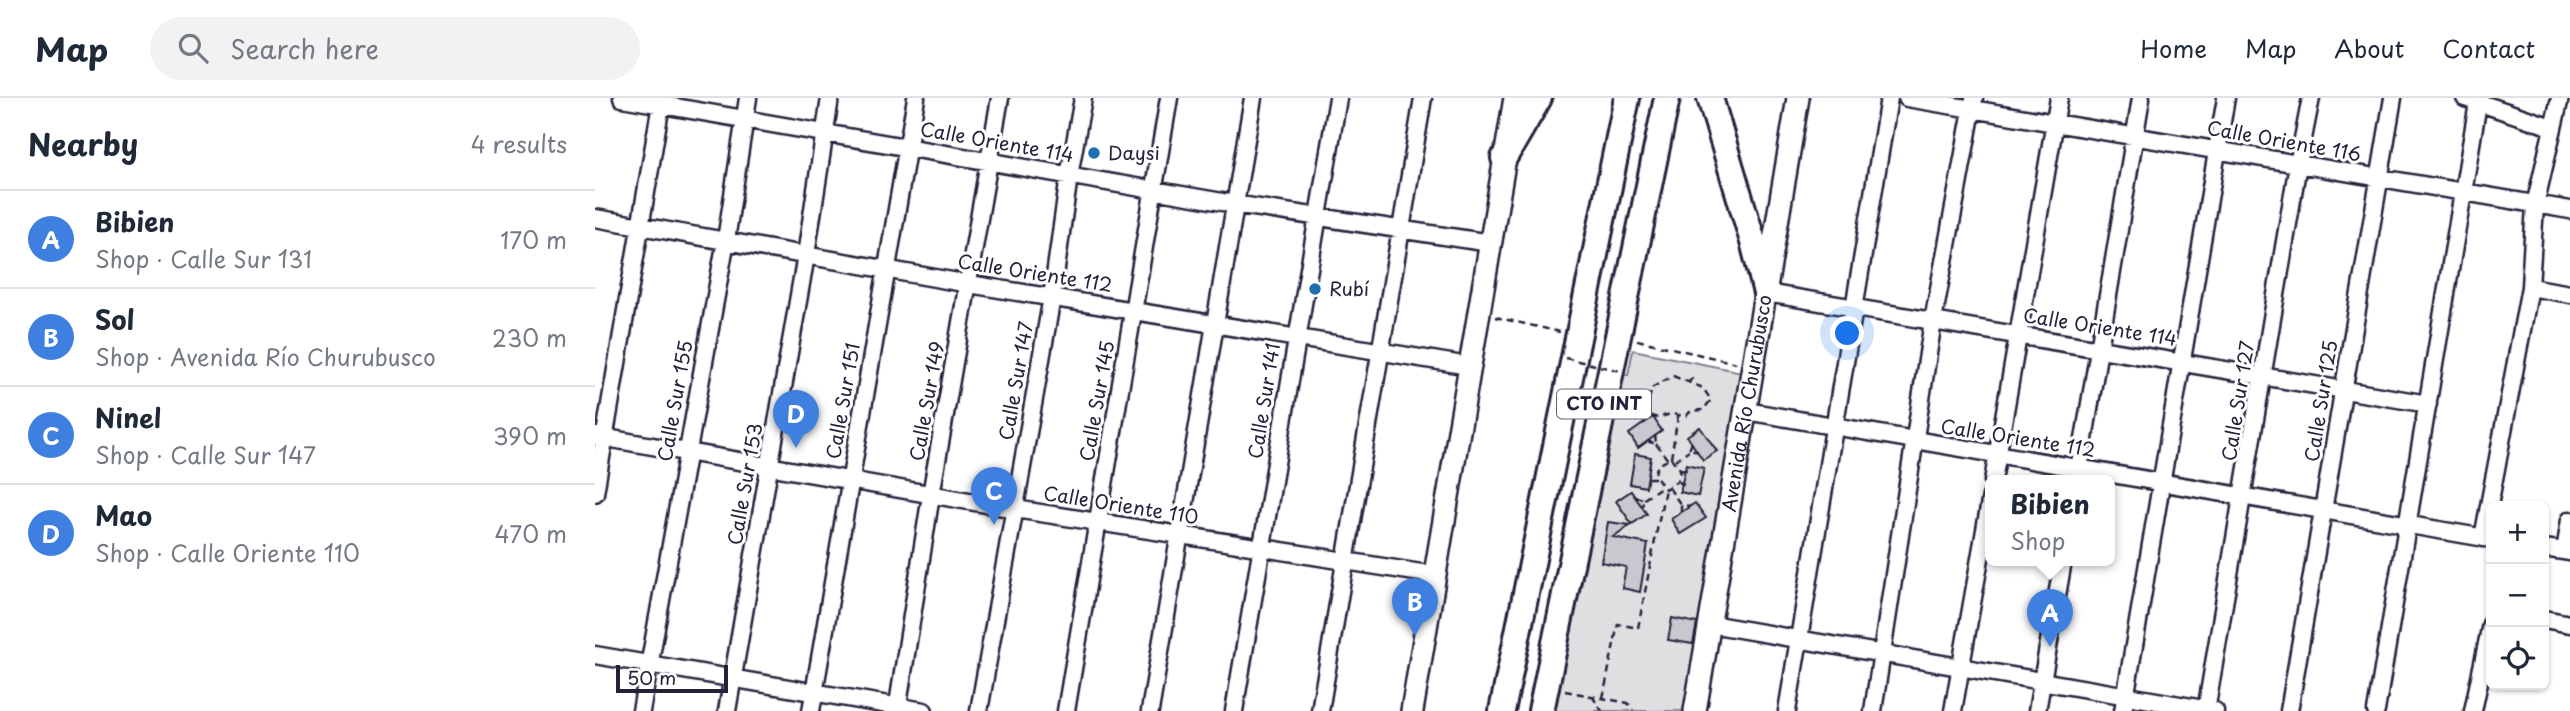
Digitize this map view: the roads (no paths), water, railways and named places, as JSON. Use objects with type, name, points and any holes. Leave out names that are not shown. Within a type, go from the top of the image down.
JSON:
[{"type":"highway","points":[[1504,158],[1539,98]]},
{"type":"highway","name":"CTO INT","points":[[1501,711],[1627,98]]},
{"type":"highway","name":"CTO INT","points":[[1541,711],[1667,98]]},
{"type":"highway","points":[[1710,98],[1766,293]]},
{"type":"main road","points":[[1412,711],[1515,98]]},
{"type":"main road","name":"Avenida Río Churubusco","points":[[1695,711],[1798,98]]},
{"type":"street","name":"Calle Oriente 114","points":[[622,98],[662,101],[744,119],[1234,204],[1490,243]]},
{"type":"street","name":"Calle Sur 155","points":[[641,711],[726,240],[748,98]]},
{"type":"street","name":"Calle Sur 153","points":[[727,711],[806,255],[830,98]]},
{"type":"street","name":"Calle Sur 151","points":[[811,711],[916,98]]},
{"type":"street","name":"Calle Sur 149","points":[[897,709],[1000,98]]},
{"type":"street","name":"Calle Sur 147","points":[[979,711],[1052,297],[1083,98]]},
{"type":"street","name":"Calle Sur 145","points":[[1066,711],[1169,98]]},
{"type":"street","points":[[1150,711],[1253,98]]},
{"type":"street","name":"Calle Sur 141","points":[[1234,711],[1338,98]]},
{"type":"street","points":[[1320,711],[1423,98]]},
{"type":"street","points":[[1787,711],[1889,98]]},
{"type":"street","name":"Calle Oriente 116","points":[[1907,98],[1973,103],[2053,122],[2570,210]]},
{"type":"street","points":[[1994,475],[2059,98]]},
{"type":"street","points":[[2078,475],[2141,98]]},
{"type":"street","points":[[2125,703],[2226,98]]},
{"type":"street","name":"Calle Sur 127","points":[[2209,710],[2311,98]]},
{"type":"street","name":"Calle Sur 125","points":[[2288,711],[2325,509],[2393,98]]},
{"type":"street","points":[[2493,501],[2530,287],[2535,205],[2560,98]]},
{"type":"street","points":[[2376,711],[2463,192],[2472,100],[2552,127]]},
{"type":"street","points":[[595,494],[600,437],[642,226],[662,101]]},
{"type":"street","points":[[1873,711],[1933,321],[1973,103]]},
{"type":"street","name":"Calle Oriente 112","points":[[595,218],[969,284],[1135,309],[1469,366]]},
{"type":"street","points":[[2530,287],[2570,294]]},
{"type":"street","name":"Calle Oriente 114","points":[[1766,293],[2428,404]]},
{"type":"street","name":"Calle Oriente 112","points":[[1746,411],[1998,456],[2078,475]]},
{"type":"street","name":"Calle Oriente 110","points":[[600,437],[1097,523],[1434,575]]},
{"type":"street","name":"Calle Oriente 112","points":[[2115,479],[2161,483],[2325,509],[2486,539]]},
{"type":"street","points":[[2549,549],[2567,552],[2570,520]]},
{"type":"street","points":[[1953,711],[1985,524]]},
{"type":"street","points":[[2037,711],[2062,566]]},
{"type":"street","points":[[2549,620],[2570,624]]},
{"type":"street","points":[[1710,624],[2042,682],[2125,703],[2209,710]]},
{"type":"street","points":[[2473,711],[2490,627]]},
{"type":"street","points":[[595,655],[814,692],[897,709],[923,711]]},
{"type":"place","name":"Daysi","points":[[1094,153]]},
{"type":"place","name":"Rubí","points":[[1315,289]]},
{"type":"place","name":"Mao","points":[[796,448]]},
{"type":"place","name":"Ninel","points":[[994,525]]},
{"type":"place","name":"Sol","points":[[1415,636]]},
{"type":"place","name":"Bibien","points":[[2050,647]]}]
